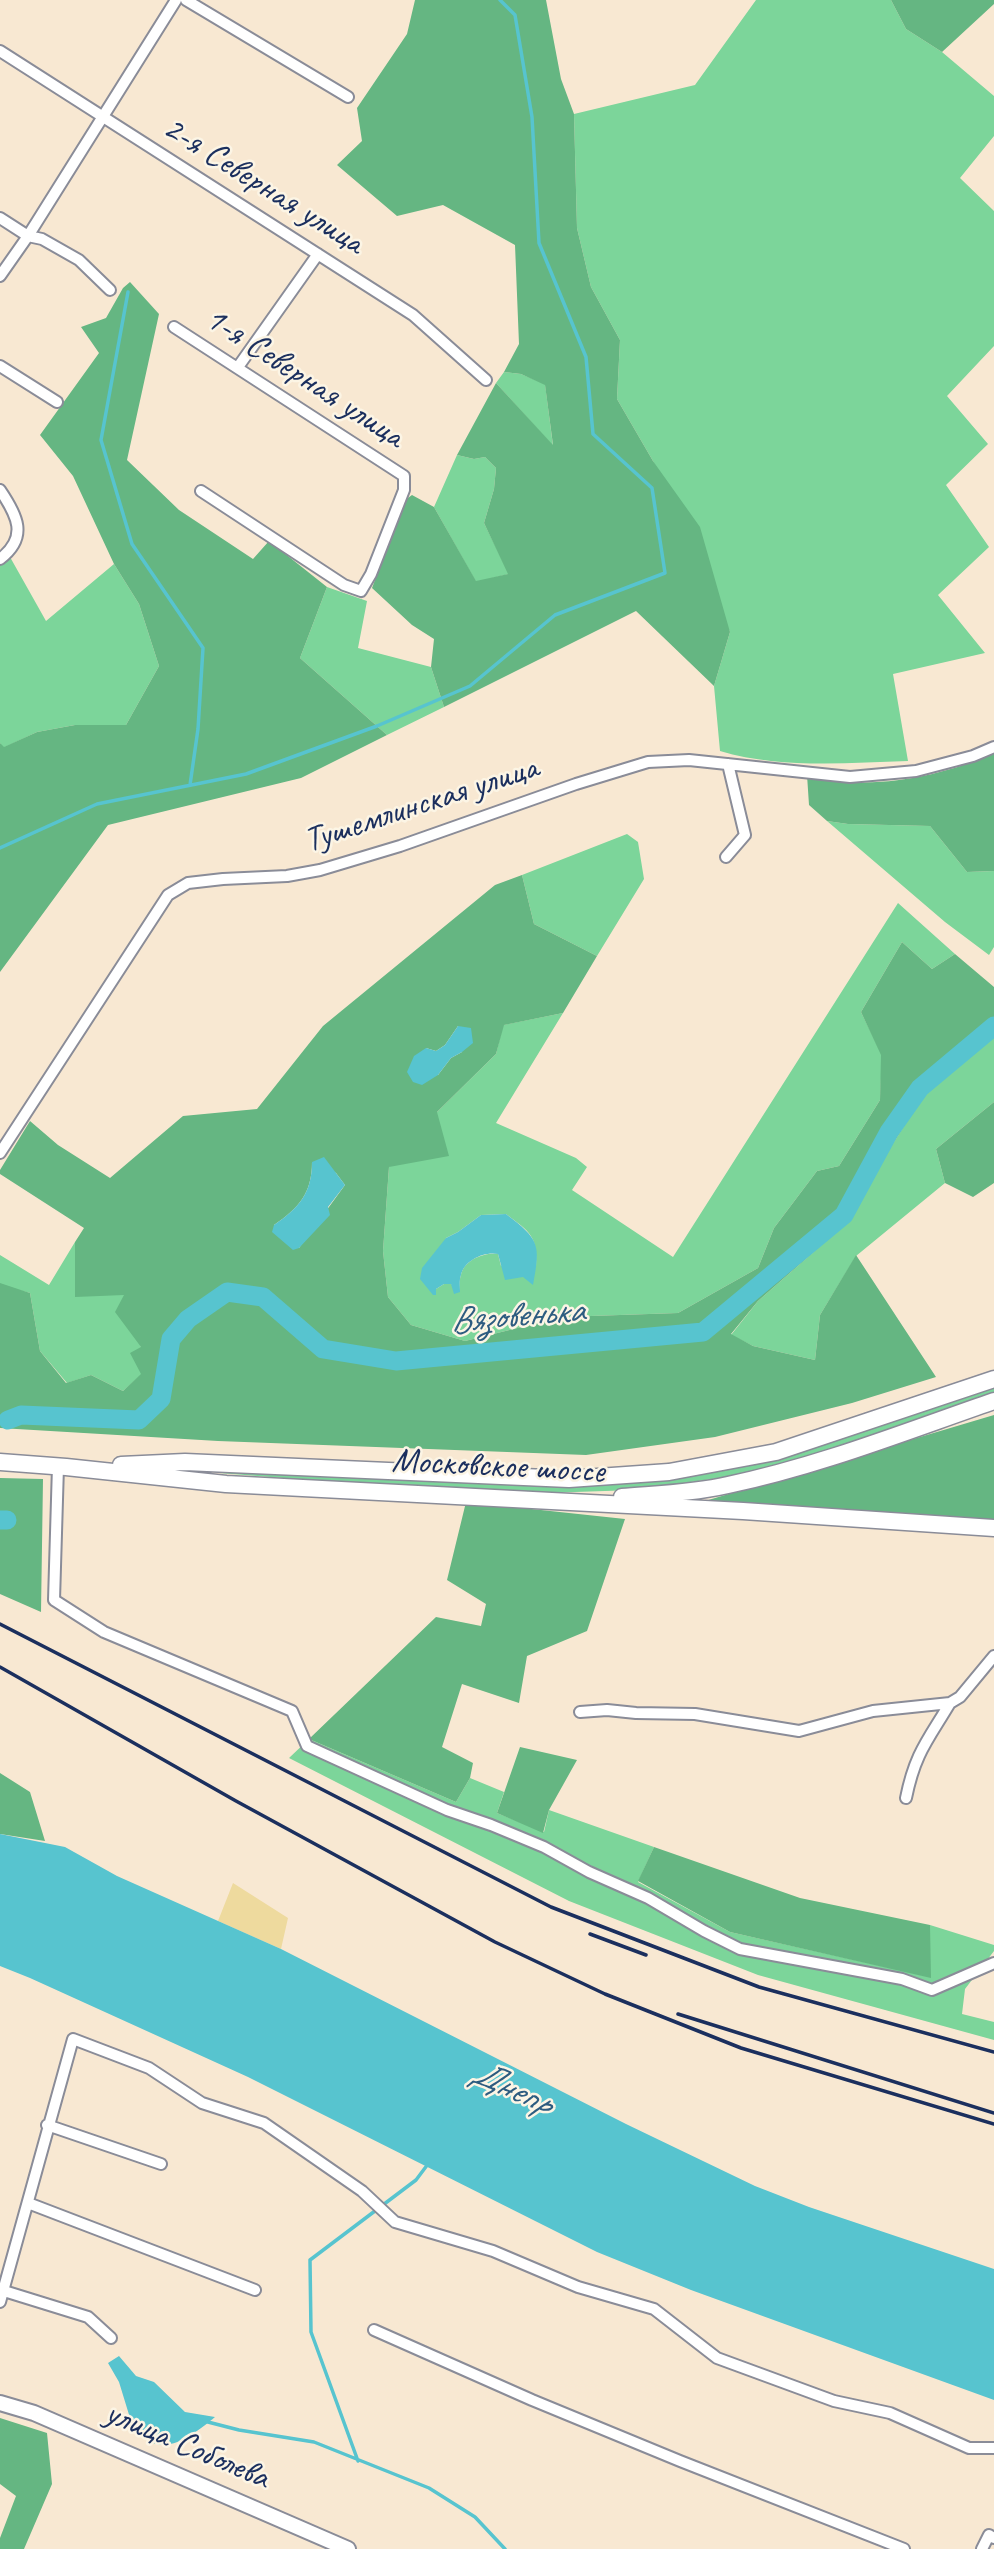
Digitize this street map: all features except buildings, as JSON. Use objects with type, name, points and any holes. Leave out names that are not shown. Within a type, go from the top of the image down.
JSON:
[{"type":"main road","points":[[62,1467],[185,1462],[569,1479],[669,1472],[776,1452],[994,1379]]},
{"type":"main road","points":[[550,1502],[685,1492],[728,1486],[831,1457],[994,1401]]},
{"type":"main road","name":"Московское шоссе","points":[[0,1462],[226,1484],[756,1511],[994,1528]]},
{"type":"street","points":[[0,276],[29,236],[176,0]]},
{"type":"street","points":[[186,0],[348,97]]},
{"type":"street","name":"2-я Северная улица","points":[[0,51],[413,315],[486,380]]},
{"type":"street","points":[[0,218],[29,236],[42,239],[79,260],[110,290]]},
{"type":"street","points":[[239,367],[318,254]]},
{"type":"street","name":"1-я Северная улица","points":[[174,327],[404,476],[404,490],[371,574],[361,591],[344,585],[201,491]]},
{"type":"street","points":[[0,366],[57,402]]},
{"type":"street","points":[[0,490],[12,508],[18,524],[15,544],[0,559]]},
{"type":"street","name":"Тушемлинская улица","points":[[0,1153],[168,895],[188,883],[287,876],[320,870],[400,846],[552,792],[648,762],[689,760],[850,777],[916,771],[973,756],[994,747]]},
{"type":"street","points":[[726,857],[745,835],[728,764]]},
{"type":"street","points":[[62,1467],[54,1600],[104,1632],[292,1711],[306,1746],[447,1810],[544,1847],[589,1872],[648,1898],[740,1949],[902,1979],[932,1990],[994,1964]]},
{"type":"street","points":[[580,1712],[607,1710],[695,1714],[799,1731],[873,1711],[950,1703],[960,1698],[994,1656]]},
{"type":"street","points":[[906,1798],[912,1768],[924,1741],[950,1703]]},
{"type":"street","points":[[111,2338],[88,2317],[2,2296],[47,2125],[73,2039],[149,2068],[202,2103],[264,2123],[362,2191],[395,2222],[493,2250],[578,2287],[654,2309],[717,2358],[834,2400],[890,2413],[969,2448],[994,2448]]},
{"type":"street","points":[[47,2125],[161,2164]]},
{"type":"street","points":[[28,2203],[255,2290]]},
{"type":"street","points":[[374,2330],[655,2451],[905,2549]]},
{"type":"street","name":"улица Соболева","points":[[0,2403],[57,2423],[348,2549]]},
{"type":"street","points":[[982,2549],[989,2535],[994,2538]]},
{"type":"green space","points":[[415,0],[546,0],[561,79],[574,114],[577,228],[591,287],[620,340],[617,399],[653,461],[700,527],[730,632],[714,686],[636,611],[444,707],[431,667],[434,639],[412,625],[372,588],[405,500],[412,495],[434,507],[476,581],[508,574],[484,523],[494,489],[496,468],[485,457],[474,459],[457,455],[496,383],[553,445],[545,385],[521,374],[504,372],[519,344],[515,245],[443,205],[397,216],[337,165],[362,141],[357,108],[407,34]]},
{"type":"green space","points":[[756,0],[891,0],[906,29],[942,52],[994,96],[994,136],[960,178],[994,211],[994,346],[947,396],[988,444],[946,485],[989,547],[938,595],[985,653],[893,674],[908,761],[790,763],[720,751],[714,686],[730,632],[653,461],[617,399],[620,340],[591,287],[577,228],[574,114],[695,85]]},
{"type":"green space","points":[[891,0],[994,0],[994,4],[942,52],[906,29]]},
{"type":"green space","points":[[130,282],[159,314],[127,460],[179,510],[253,559],[269,541],[327,587],[300,658],[387,735],[301,778],[108,825],[0,972],[0,743],[4,747],[37,732],[75,725],[126,725],[159,666],[139,604],[114,564],[73,476],[40,435],[99,353],[81,327],[106,318],[123,288]]},
{"type":"green space","points":[[504,372],[521,374],[545,384],[553,446],[496,383]]},
{"type":"green space","points":[[457,455],[474,459],[485,457],[496,468],[494,489],[484,523],[509,574],[476,582],[434,507]]},
{"type":"green space","points":[[10,557],[46,621],[114,564],[139,604],[159,666],[126,725],[75,725],[37,732],[3,748],[0,743],[0,564]]},
{"type":"green space","points":[[327,587],[367,601],[358,648],[431,667],[444,707],[387,735],[300,658]]},
{"type":"green space","points":[[994,753],[994,871],[967,872],[930,826],[827,821],[809,805],[807,775],[851,782],[905,779],[961,766]]},
{"type":"green space","points":[[827,821],[930,826],[967,872],[994,871],[994,947],[989,955],[945,922]]},
{"type":"green space","points":[[627,834],[638,842],[644,879],[597,956],[534,924],[522,875]]},
{"type":"green space","points":[[522,875],[534,924],[597,956],[563,1013],[504,1025],[496,1054],[437,1112],[449,1156],[389,1167],[383,1251],[388,1297],[411,1325],[465,1341],[562,1317],[678,1313],[758,1268],[774,1228],[817,1171],[839,1166],[880,1100],[881,1055],[861,1012],[902,942],[932,969],[955,954],[994,987],[994,1036],[924,1095],[871,1178],[850,1220],[758,1301],[731,1334],[753,1346],[815,1360],[820,1315],[856,1255],[936,1377],[852,1403],[715,1437],[586,1455],[218,1441],[0,1428],[0,1283],[30,1293],[40,1351],[66,1383],[91,1375],[123,1391],[141,1374],[130,1353],[141,1347],[115,1312],[124,1295],[75,1297],[75,1242],[84,1228],[0,1174],[30,1121],[58,1145],[110,1178],[183,1116],[257,1109],[323,1026],[495,885]],"holes":[[[458,1026],[462,1052],[451,1058],[438,1075],[426,1048],[436,1051],[445,1045]],[[312,1162],[336,1173],[345,1185],[299,1248],[274,1225],[297,1206],[307,1191]]]},
{"type":"green space","points":[[898,903],[955,954],[932,969],[902,942],[861,1012],[882,1055],[880,1100],[839,1166],[817,1171],[774,1228],[758,1268],[678,1313],[562,1317],[465,1341],[411,1325],[388,1297],[383,1251],[389,1167],[436,1113],[496,1054],[503,1025],[563,1013],[496,1123],[576,1158],[587,1167],[572,1190],[673,1257]],"holes":[[[506,1214],[527,1231],[534,1241],[536,1267],[501,1266],[498,1254],[487,1254],[466,1265],[460,1277],[459,1292],[451,1284],[444,1284],[436,1289],[446,1238],[481,1215]]]},
{"type":"green space","points":[[994,1036],[994,1102],[936,1149],[945,1183],[856,1256],[820,1315],[815,1360],[753,1346],[731,1335],[758,1301],[850,1220],[871,1178],[924,1095]]},
{"type":"green space","points":[[994,1102],[994,1183],[973,1197],[945,1183],[936,1149]]},
{"type":"green space","points":[[75,1242],[77,1265],[125,1294],[141,1347],[141,1375],[123,1391],[91,1375],[67,1383],[40,1351],[30,1293],[0,1285],[0,1255],[49,1285]]},
{"type":"green space","points":[[994,1385],[994,1395],[776,1466],[726,1477],[635,1490],[545,1493],[386,1486],[219,1473],[224,1471],[537,1485],[648,1482],[721,1471],[791,1454]]},
{"type":"green space","points":[[994,1415],[994,1520],[695,1504]]},
{"type":"green space","points":[[0,1478],[43,1479],[41,1612],[0,1594]]},
{"type":"green space","points":[[466,1502],[625,1519],[587,1631],[527,1656],[519,1703],[462,1684],[442,1747],[473,1763],[470,1778],[456,1802],[309,1739],[436,1617],[481,1626],[486,1604],[447,1580]]},
{"type":"green space","points":[[309,1739],[456,1802],[470,1778],[504,1792],[497,1813],[544,1832],[549,1810],[654,1847],[638,1882],[730,1932],[930,1977],[930,1925],[994,1945],[994,1951],[965,1989],[962,2014],[994,2022],[994,2040],[758,1975],[569,1901],[289,1758]]},
{"type":"green space","points":[[520,1747],[577,1760],[549,1810],[543,1833],[497,1813]]},
{"type":"green space","points":[[0,1773],[30,1792],[45,1841],[0,1834]]},
{"type":"green space","points":[[654,1847],[800,1898],[930,1925],[931,1978],[730,1932],[638,1881]]},
{"type":"green space","points":[[0,2418],[47,2433],[52,2484],[24,2549],[0,2549],[0,2538],[16,2496],[0,2484]]},
{"type":"sand","points":[[233,1883],[288,1918],[281,1949],[218,1921]]},
{"type":"water","points":[[458,1026],[471,1028],[473,1043],[451,1058],[438,1075],[422,1085],[413,1082],[407,1072],[414,1056],[426,1048],[436,1051],[445,1045]]},
{"type":"water","points":[[324,1157],[345,1185],[328,1207],[330,1215],[299,1248],[293,1250],[272,1232],[274,1225],[297,1206],[310,1183],[312,1162]]},
{"type":"water","points":[[506,1214],[525,1230],[535,1244],[537,1260],[533,1285],[523,1277],[505,1280],[498,1254],[493,1253],[476,1258],[466,1265],[460,1277],[460,1292],[454,1294],[451,1284],[444,1284],[436,1289],[436,1295],[433,1295],[420,1279],[422,1268],[446,1238],[481,1215]]},
{"type":"water","name":"Днепр","points":[[0,1834],[65,1847],[117,1876],[281,1949],[626,2124],[755,2186],[809,2207],[994,2269],[994,2400],[691,2290],[597,2252],[248,2077],[0,1966]]},
{"type":"water","points":[[119,2356],[136,2376],[154,2382],[185,2412],[215,2417],[178,2442],[161,2445],[148,2441],[134,2431],[119,2382],[108,2363]]},
{"type":"waterway","points":[[0,848],[97,804],[246,774],[377,726],[470,686],[555,615],[665,573],[652,488],[593,434],[586,357],[539,243],[532,117],[515,15],[500,0]]},
{"type":"waterway","points":[[128,292],[101,440],[132,544],[203,648],[198,729],[190,785]]},
{"type":"waterway","name":"Вязовенька","points":[[8,1420],[21,1415],[139,1420],[161,1399],[171,1339],[188,1319],[227,1292],[263,1297],[323,1349],[396,1361],[703,1332],[844,1215],[889,1132],[920,1088],[994,1026]]},
{"type":"waterway","name":"Вязовенька","points":[[0,1520],[7,1520]]},
{"type":"waterway","points":[[358,2461],[311,2332],[310,2260],[416,2180],[428,2164]]},
{"type":"waterway","points":[[204,2421],[239,2430],[314,2442],[429,2488],[475,2517],[505,2549]]},
{"type":"railway","points":[[0,1624],[551,1907],[759,1987],[994,2052]]},
{"type":"railway","points":[[0,1667],[236,1801],[495,1942],[605,1994],[741,2048],[994,2124]]},
{"type":"railway","points":[[590,1934],[646,1955]]},
{"type":"railway","points":[[678,2014],[994,2113]]}]
